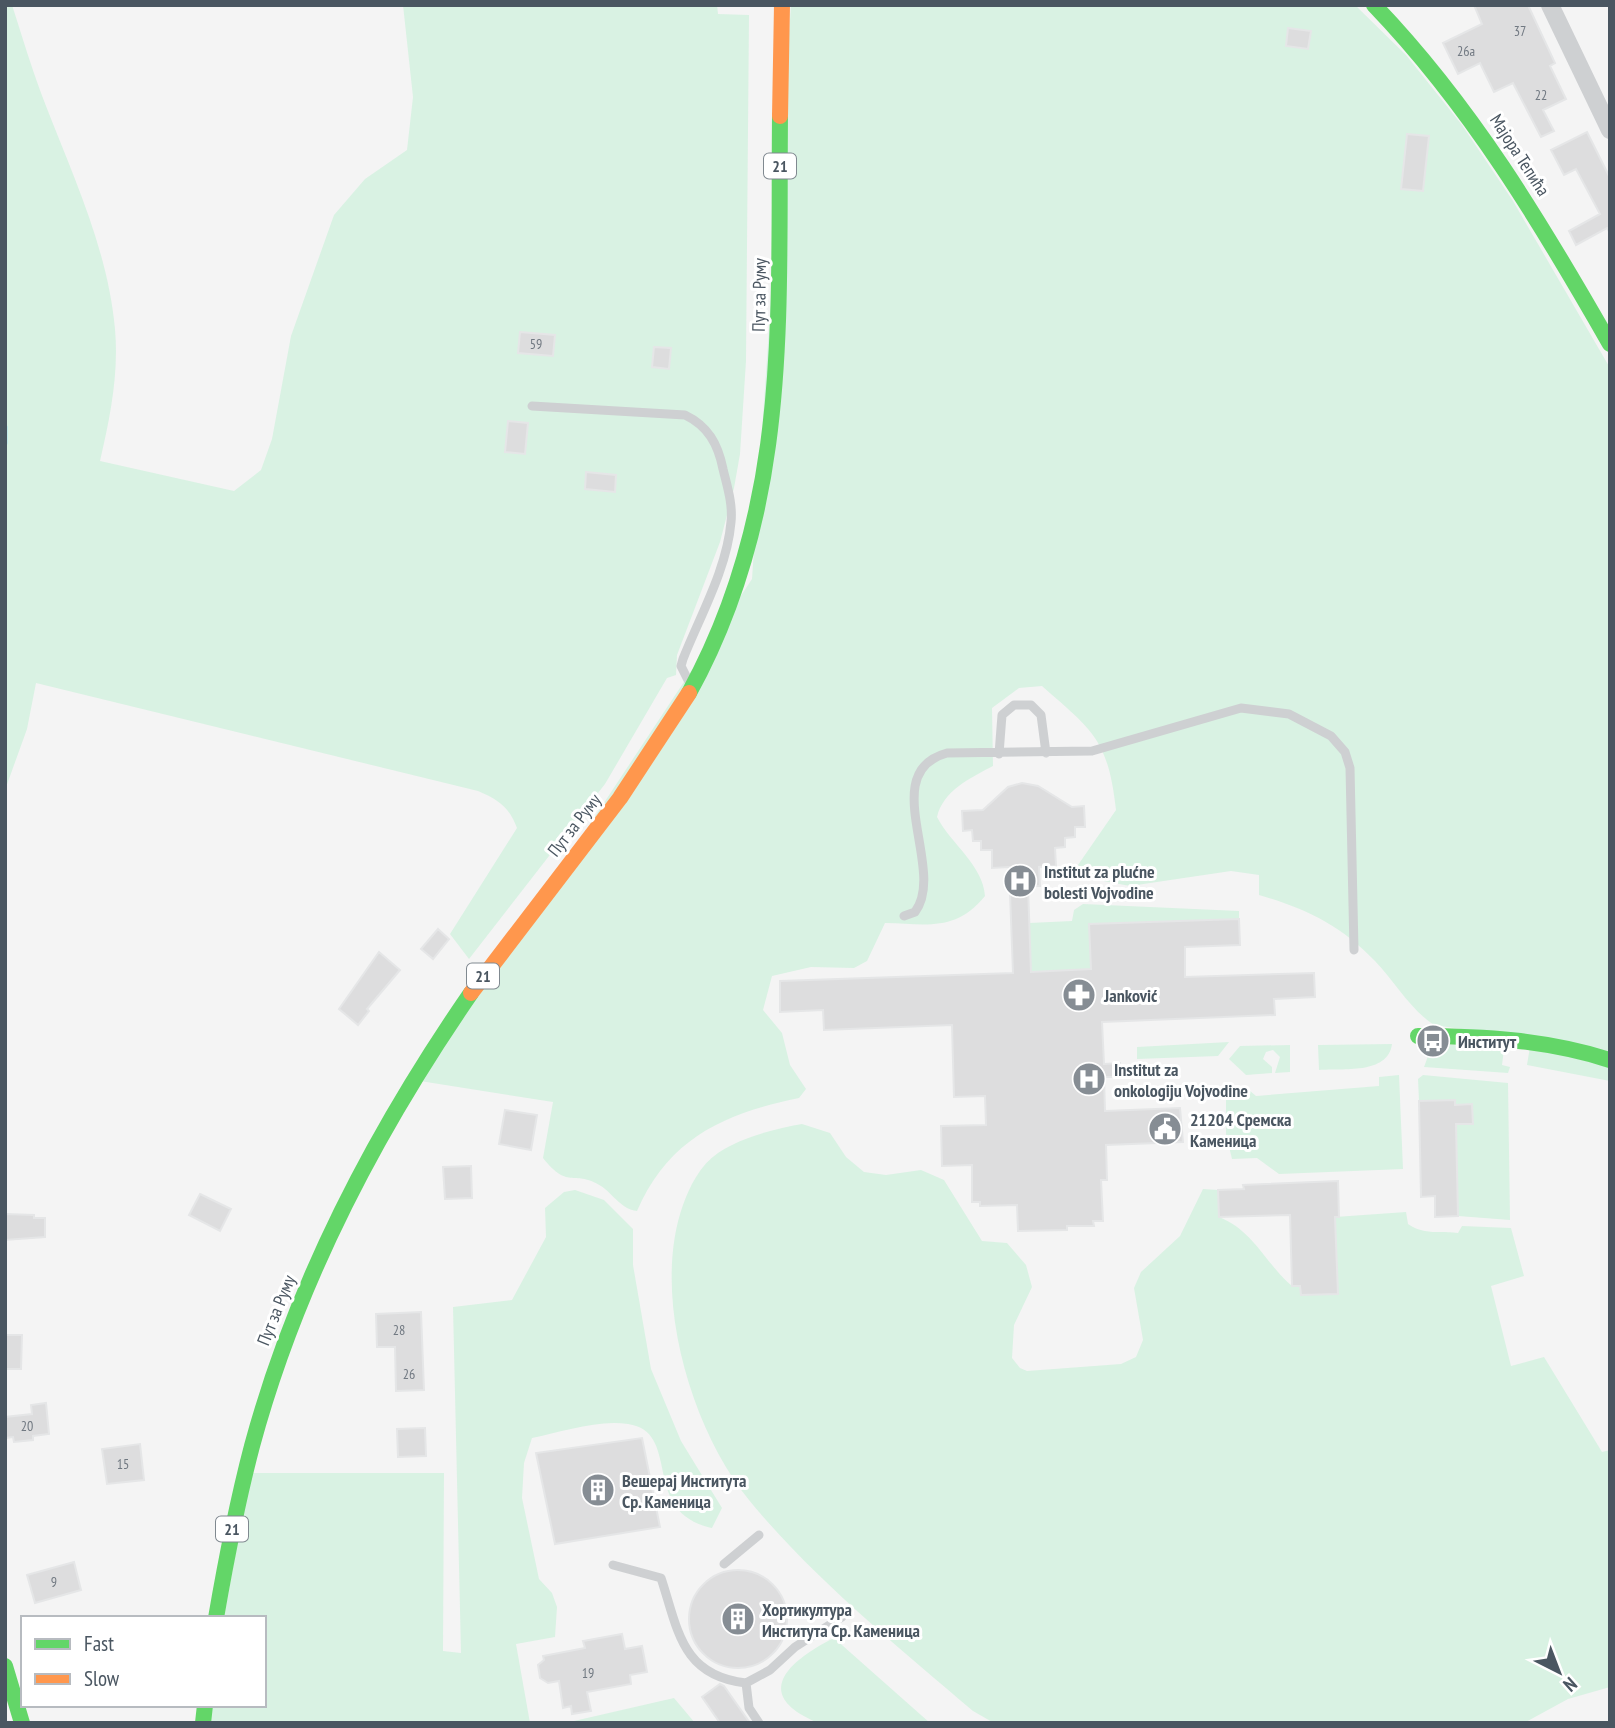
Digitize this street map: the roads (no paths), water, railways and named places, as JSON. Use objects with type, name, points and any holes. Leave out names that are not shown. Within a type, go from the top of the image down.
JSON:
[{"type":"main road","name":"Пут за Руму","points":[[216,1616],[235,1513],[280,1349],[350,1189],[380,1131],[432,1047],[615,805],[692,688],[729,610],[744,568],[761,503],[771,433],[779,327],[782,5]]},
{"type":"main road","name":"Мајора Тепића","points":[[1374,5],[1449,85],[1483,133],[1524,196],[1610,344]]},
{"type":"main road","points":[[1418,1036],[1526,1040],[1572,1047],[1610,1060]]},
{"type":"main road","points":[[5,1666],[22,1723]]},
{"type":"street","points":[[1550,5],[1610,130]]},
{"type":"lane","points":[[532,406],[685,415],[699,421],[712,438],[728,491],[731,525],[718,572],[681,666],[692,688]]},
{"type":"lane","points":[[999,754],[1002,715],[1013,705],[1031,705],[1041,715],[1046,753]]},
{"type":"lane","points":[[904,916],[915,912],[923,894],[914,793],[918,771],[929,758],[947,753],[1093,751],[1241,708],[1289,714],[1331,736],[1345,752],[1350,768],[1354,950]]},
{"type":"lane","points":[[724,1564],[759,1535]]},
{"type":"lane","points":[[613,1565],[661,1577],[681,1644],[694,1662],[716,1675],[746,1684],[770,1670],[795,1647],[842,1617]]},
{"type":"lane","points":[[746,1684],[749,1708],[759,1723]]},
{"type":"waterway","points":[[5,427],[5,443]]},
{"type":"place","name":"Institut za plućne bolesti Vojvodine","points":[[1020,881]]},
{"type":"place","name":"Janković","points":[[1079,995]]},
{"type":"place","name":"Институт","points":[[1433,1041]]},
{"type":"place","name":"Institut za onkologiju Vojvodine","points":[[1089,1079]]},
{"type":"place","name":"21204 Сремска Каменица","points":[[1165,1129]]},
{"type":"place","name":"Вешерај Института Ср. Каменица","points":[[598,1490]]},
{"type":"place","name":"Хортикултура Института Ср. Каменица","points":[[738,1619]]}]
